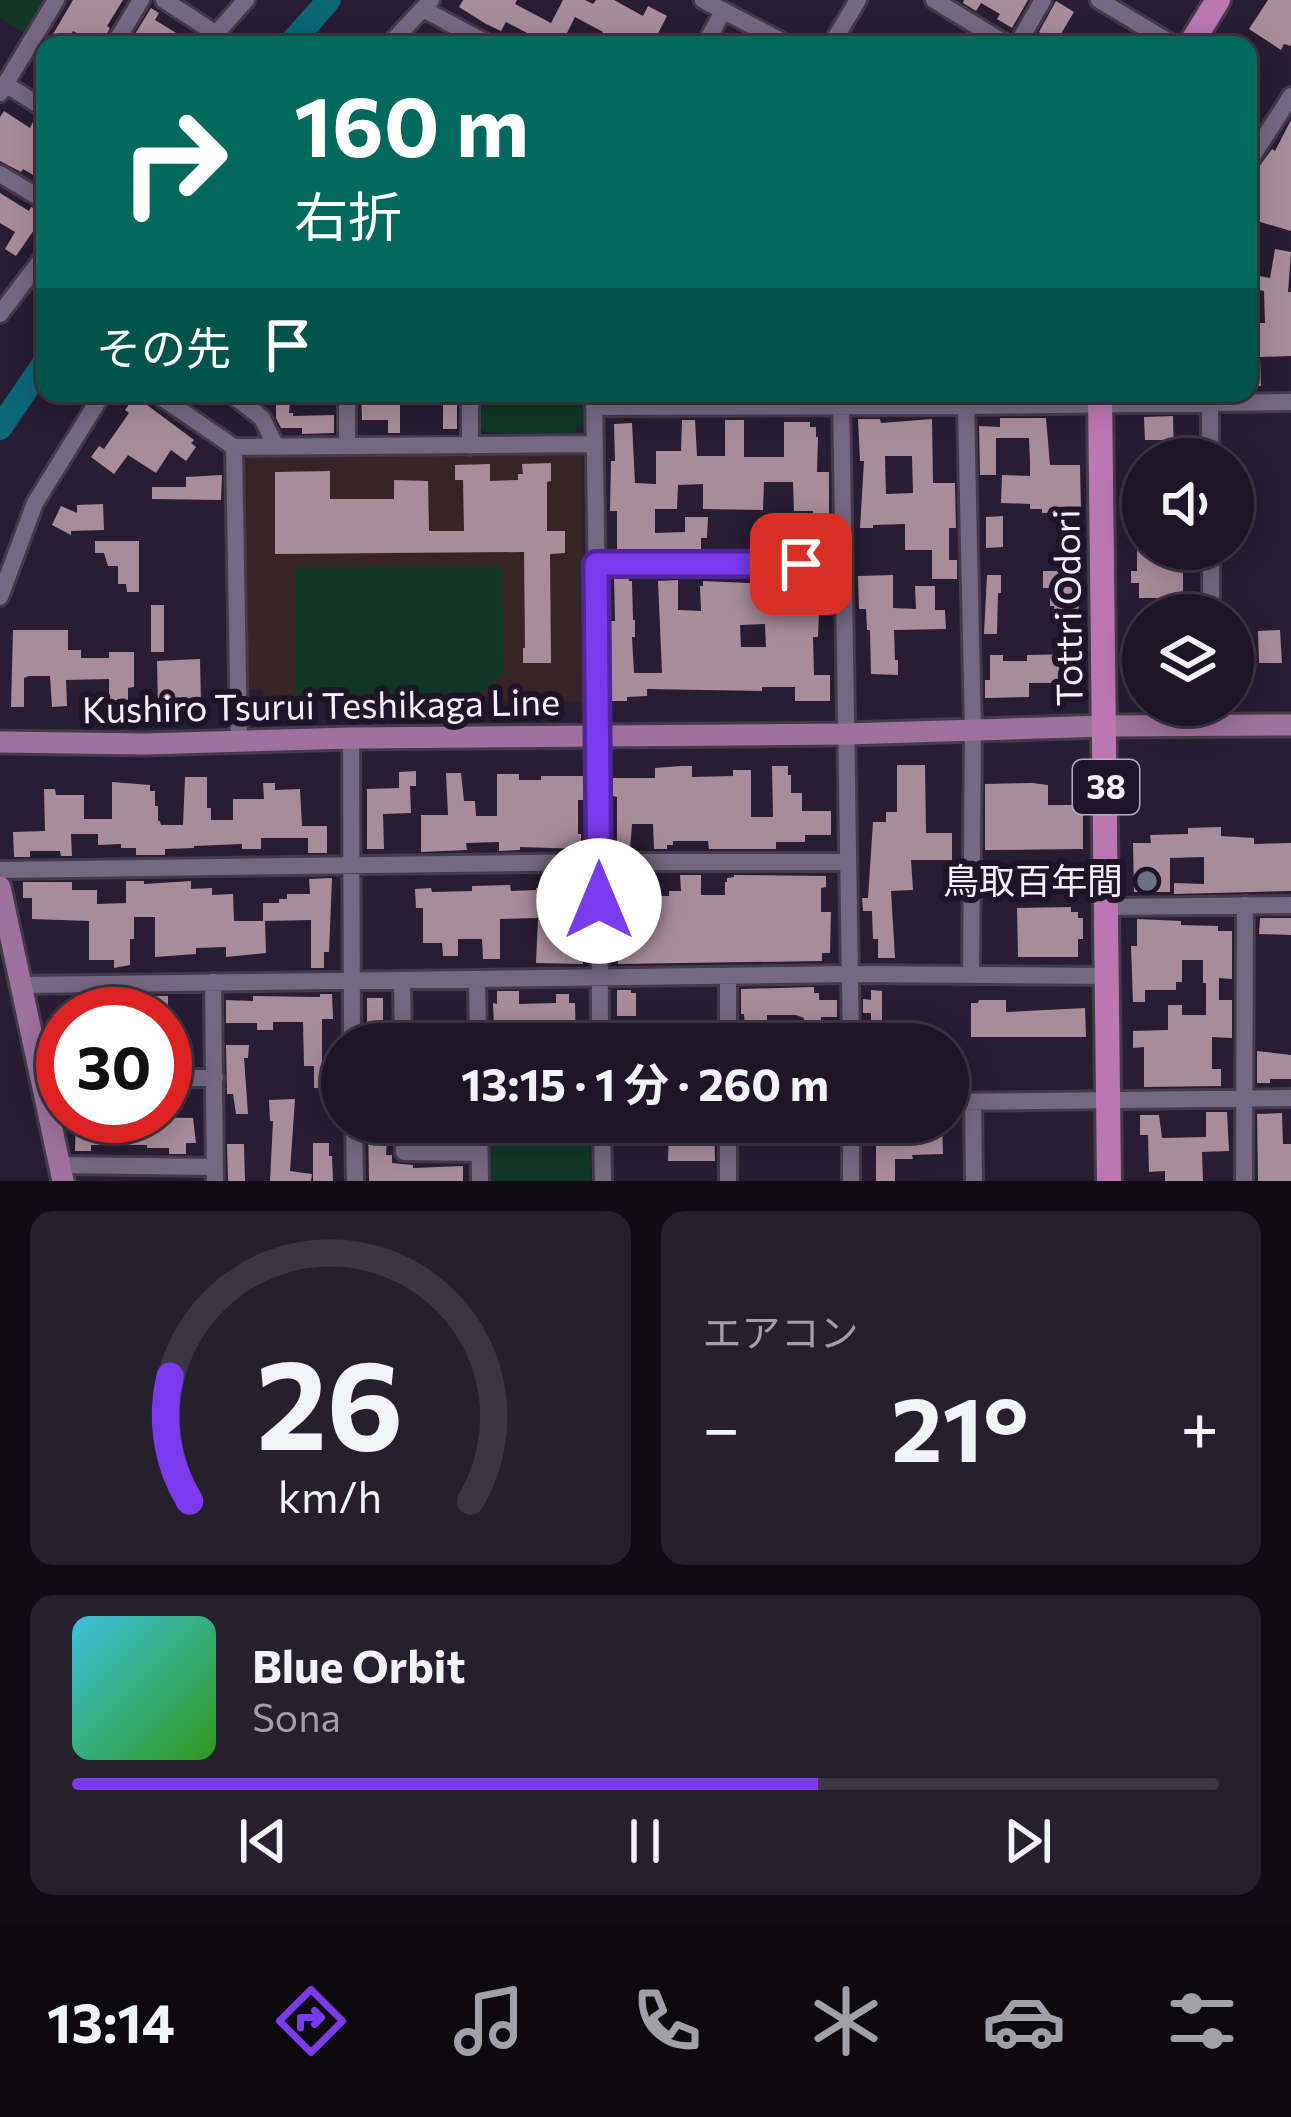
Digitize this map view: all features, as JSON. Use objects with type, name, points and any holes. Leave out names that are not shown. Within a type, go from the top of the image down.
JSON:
[{"type":"highway","points":[[1196,36],[1218,0]]},
{"type":"highway","name":"Tottri Odori","points":[[1100,402],[1109,1181]]},
{"type":"main road","name":"Kushiro Tsurui Teshikaga Line","points":[[1254,720],[1291,725]]},
{"type":"main road","name":"Kushiro Tsurui Teshikaga Line","points":[[0,742],[846,734],[1122,724]]},
{"type":"main road","points":[[0,886],[20,985],[36,1032]]},
{"type":"main road","points":[[58,1143],[61,1173]]},
{"type":"street","points":[[36,105],[2,89],[56,0]]},
{"type":"street","points":[[119,36],[141,0]]},
{"type":"street","points":[[164,0],[207,36]]},
{"type":"street","points":[[214,36],[246,0]]},
{"type":"street","points":[[703,0],[772,36]]},
{"type":"street","points":[[836,36],[858,0]]},
{"type":"street","points":[[934,0],[997,36]]},
{"type":"street","points":[[1019,36],[1043,0]]},
{"type":"street","points":[[1099,0],[1159,36]]},
{"type":"street","points":[[397,36],[427,4],[476,36]]},
{"type":"street","points":[[710,36],[723,11]]},
{"type":"street","points":[[1257,149],[1291,96]]},
{"type":"street","points":[[0,174],[36,196]]},
{"type":"street","points":[[0,314],[36,267]]},
{"type":"street","points":[[1257,400],[1291,402]]},
{"type":"street","points":[[0,597],[35,502],[98,402]]},
{"type":"street","points":[[168,402],[234,447],[595,444]]},
{"type":"street","points":[[242,402],[262,418],[276,447]]},
{"type":"street","points":[[347,402],[347,445]]},
{"type":"street","points":[[470,402],[470,446]]},
{"type":"street","points":[[594,402],[600,1023]]},
{"type":"street","points":[[841,402],[851,1023]]},
{"type":"street","points":[[895,402],[966,406],[1043,402]]},
{"type":"street","points":[[1210,402],[1210,438]]},
{"type":"street","points":[[966,406],[973,730],[971,974]]},
{"type":"street","points":[[234,447],[238,740]]},
{"type":"street","points":[[596,564],[844,564]]},
{"type":"street","points":[[351,738],[352,1023]]},
{"type":"street","points":[[0,870],[848,862]]},
{"type":"street","points":[[1244,1181],[1245,905]]},
{"type":"street","points":[[1107,907],[1291,905]]},
{"type":"street","points":[[20,985],[851,974],[1107,976]]},
{"type":"street","points":[[728,977],[728,1023]]},
{"type":"street","points":[[477,980],[478,1023]]},
{"type":"street","points":[[402,981],[403,1023]]},
{"type":"street","points":[[61,1173],[215,1174],[213,982]]},
{"type":"street","points":[[192,1078],[215,1078]]},
{"type":"street","points":[[969,1102],[1291,1098]]},
{"type":"street","points":[[973,1102],[974,1181]]},
{"type":"street","points":[[354,1143],[355,1181]]},
{"type":"street","points":[[404,1143],[404,1152],[479,1153]]},
{"type":"street","points":[[479,1143],[480,1181]]},
{"type":"street","points":[[602,1143],[603,1181]]},
{"type":"street","points":[[728,1143],[728,1181]]},
{"type":"street","points":[[851,1143],[851,1181]]},
{"type":"shaded area","points":[[582,452],[582,702],[267,700],[261,689],[246,689],[245,456]]},
{"type":"green space","points":[[0,0],[43,0],[24,33],[0,19]]},
{"type":"green space","points":[[480,402],[585,402],[585,423],[572,433],[487,433],[479,426]]},
{"type":"green space","points":[[501,566],[503,673],[477,695],[294,694],[294,567]]},
{"type":"green space","points":[[590,1144],[591,1181],[489,1181],[489,1145]]},
{"type":"building","points":[[73,0],[123,0],[105,36],[73,31],[70,36],[53,34]]},
{"type":"building","points":[[463,0],[517,0],[515,4],[551,23],[563,0],[593,4],[614,0],[643,16],[648,6],[667,16],[657,36],[601,36],[603,32],[575,17],[566,36],[528,36],[506,22],[501,31],[459,7]]},
{"type":"building","points":[[964,0],[1028,0],[1012,28],[997,19],[1000,14],[981,3],[976,11]]},
{"type":"building","points":[[1268,0],[1291,0],[1291,46],[1284,44],[1281,50],[1249,29]]},
{"type":"building","points":[[1056,1],[1074,12],[1060,36],[1039,32]]},
{"type":"building","points":[[151,8],[159,13],[155,20],[178,34],[177,36],[134,36]]},
{"type":"building","points":[[4,111],[30,128],[36,121],[36,177],[0,161]]},
{"type":"building","points":[[1291,120],[1291,231],[1257,221],[1257,170],[1275,151]]},
{"type":"building","points":[[0,193],[29,211],[36,210],[36,227],[16,256],[5,249],[15,232],[0,223]]},
{"type":"building","points":[[1275,249],[1291,252],[1291,356],[1260,357],[1261,386],[1257,386],[1257,323],[1265,323],[1264,291],[1257,290],[1257,276],[1270,278]]},
{"type":"building","points":[[131,402],[143,402],[194,440],[191,443],[196,447],[186,461],[171,450],[156,473],[128,455],[114,474],[91,457],[99,446],[104,449],[129,413],[125,410]]},
{"type":"building","points":[[361,402],[400,402],[400,433],[388,433],[388,420],[362,420]]},
{"type":"building","points":[[443,402],[457,402],[457,429],[443,429]]},
{"type":"building","points":[[276,403],[290,403],[293,416],[334,415],[334,433],[302,434],[302,428],[281,428]]},
{"type":"building","points":[[1173,416],[1174,438],[1145,438],[1144,417]]},
{"type":"building","points":[[1000,418],[1046,418],[1050,465],[1080,465],[1081,512],[1042,513],[1042,509],[1030,509],[1030,504],[1001,503],[1002,475],[1030,476],[1030,463],[1029,438],[996,438],[996,475],[980,475],[979,426],[1000,427]]},
{"type":"building","points":[[858,419],[880,419],[881,423],[932,419],[933,483],[955,483],[956,528],[949,528],[949,560],[957,560],[957,579],[932,579],[932,550],[905,550],[905,524],[860,528],[864,461],[860,461]],"holes":[[[885,456],[912,456],[913,493],[886,494]]]},
{"type":"building","points":[[682,420],[695,420],[697,456],[725,456],[725,420],[744,420],[744,457],[784,457],[784,422],[810,422],[810,427],[816,427],[817,472],[829,472],[829,547],[814,547],[813,511],[794,511],[793,482],[764,482],[763,510],[703,509],[703,484],[678,485],[677,509],[655,509],[655,533],[685,532],[685,517],[708,517],[701,551],[617,551],[617,511],[610,511],[614,424],[632,423],[635,483],[656,484],[656,451],[681,451]]},
{"type":"building","points":[[551,463],[547,531],[565,531],[565,553],[550,554],[551,663],[523,663],[524,552],[275,554],[275,472],[330,471],[330,499],[394,499],[394,480],[428,481],[429,531],[464,531],[463,480],[455,480],[455,465],[490,464],[490,481],[518,480],[522,464]]},
{"type":"building","points":[[222,475],[221,500],[152,499],[152,487],[186,487],[186,477]]},
{"type":"building","points":[[103,504],[104,530],[71,531],[71,535],[52,525],[61,506],[77,513],[77,505]]},
{"type":"building","points":[[1003,516],[1003,547],[986,548],[986,517]]},
{"type":"building","points":[[95,541],[139,541],[139,592],[127,592],[126,584],[118,584],[118,566],[108,566],[104,553],[95,553]]},
{"type":"building","points":[[1183,570],[1183,594],[1139,594],[1139,583],[1131,583],[1131,571]]},
{"type":"building","points":[[1043,571],[1080,571],[1078,632],[1059,632],[1059,617],[1050,606],[1050,588],[1043,588]]},
{"type":"building","points":[[893,575],[893,608],[916,609],[915,586],[935,586],[935,610],[945,610],[946,629],[894,630],[898,675],[871,674],[870,630],[866,609],[859,609],[858,576]]},
{"type":"building","points":[[987,575],[1001,575],[997,634],[984,634]]},
{"type":"building","points":[[614,577],[628,577],[635,620],[634,673],[662,673],[658,581],[678,580],[678,610],[701,611],[703,581],[788,585],[787,577],[826,577],[825,612],[819,613],[818,637],[813,637],[814,675],[830,675],[830,701],[795,701],[795,687],[762,687],[762,691],[647,689],[647,696],[612,701],[611,621],[615,621]],"holes":[[[765,624],[766,647],[741,647],[740,625]]]},
{"type":"building","points":[[151,605],[164,605],[164,652],[151,652]]},
{"type":"building","points":[[13,630],[68,630],[68,650],[81,650],[81,658],[134,652],[134,687],[128,688],[128,706],[109,707],[109,679],[66,680],[67,706],[52,707],[50,676],[29,676],[24,678],[24,707],[11,707]]},
{"type":"building","points":[[1280,630],[1282,663],[1259,663],[1258,631]]},
{"type":"building","points":[[1082,654],[1082,695],[1057,695],[1057,683],[1029,683],[1029,697],[985,698],[990,655],[1003,655],[1003,661],[1027,661],[1027,655]]},
{"type":"building","points":[[200,659],[201,705],[158,707],[157,661]]},
{"type":"building","points":[[897,765],[925,765],[926,833],[952,833],[952,860],[911,860],[913,890],[891,891],[895,958],[878,958],[872,911],[863,911],[862,898],[868,898],[873,822],[886,822],[886,812],[897,812]]},
{"type":"building","points":[[692,766],[692,777],[733,776],[733,770],[751,770],[751,817],[773,817],[772,766],[788,766],[791,793],[802,793],[802,811],[831,811],[831,835],[805,835],[805,842],[776,842],[776,849],[709,849],[708,841],[673,841],[667,849],[654,849],[653,824],[632,824],[630,849],[617,849],[613,778],[655,778],[655,768]]},
{"type":"building","points":[[416,771],[416,786],[410,786],[411,813],[383,814],[384,849],[367,849],[367,789],[399,788],[399,772]]},
{"type":"building","points":[[446,773],[461,773],[464,801],[475,801],[476,816],[497,816],[497,774],[519,774],[519,780],[586,776],[586,800],[578,800],[581,849],[499,851],[499,842],[466,843],[467,850],[421,852],[421,815],[448,815]]},
{"type":"building","points":[[185,777],[207,777],[211,820],[233,820],[233,799],[264,799],[263,783],[275,783],[275,790],[300,789],[302,826],[327,826],[327,853],[308,853],[308,838],[261,838],[261,849],[242,849],[242,844],[194,846],[165,849],[165,855],[136,855],[136,848],[121,848],[121,844],[98,845],[98,834],[71,834],[72,856],[30,851],[30,857],[14,857],[13,832],[45,831],[44,789],[55,789],[56,795],[84,795],[84,819],[112,819],[112,782],[150,785],[161,825],[183,825]]},
{"type":"building","points":[[985,784],[1048,785],[1048,805],[1074,805],[1083,815],[1083,849],[985,850]]},
{"type":"building","points":[[1221,827],[1221,836],[1254,838],[1254,844],[1291,843],[1291,891],[1174,894],[1174,883],[1204,884],[1204,857],[1170,858],[1170,892],[1134,892],[1133,843],[1151,843],[1150,835],[1188,834],[1188,828]]},
{"type":"building","points":[[557,875],[584,875],[581,919],[586,919],[587,936],[582,936],[583,964],[536,963],[538,918],[500,919],[500,959],[483,959],[482,939],[458,939],[458,956],[443,956],[442,943],[423,943],[423,908],[416,908],[415,889],[557,888]]},
{"type":"building","points":[[615,875],[637,878],[637,896],[669,896],[669,891],[681,891],[680,875],[701,875],[701,895],[725,895],[725,882],[734,875],[826,876],[821,912],[831,912],[830,953],[822,953],[822,961],[618,964],[616,921],[623,921],[622,893],[615,893]]},
{"type":"building","points":[[332,878],[329,952],[324,952],[324,968],[311,968],[311,920],[263,921],[263,903],[279,903],[287,894],[310,894],[309,879]]},
{"type":"building","points":[[126,881],[191,881],[191,889],[233,894],[234,921],[265,921],[266,953],[226,957],[226,947],[196,948],[196,954],[155,957],[155,917],[134,917],[130,965],[114,968],[114,960],[89,960],[89,921],[32,919],[32,898],[23,898],[23,882],[72,882],[72,890],[97,890],[97,904],[126,903]]},
{"type":"building","points":[[1071,907],[1071,912],[1083,918],[1078,957],[1018,957],[1017,908]]},
{"type":"building","points":[[1260,918],[1291,918],[1291,935],[1259,934]]},
{"type":"building","points":[[1137,919],[1232,931],[1232,979],[1219,978],[1219,1000],[1232,1000],[1232,1038],[1212,1037],[1212,1069],[1221,1069],[1221,1086],[1144,1087],[1144,1047],[1133,1048],[1133,1031],[1168,1030],[1168,1005],[1182,1005],[1182,1015],[1206,1015],[1206,983],[1203,960],[1182,960],[1182,982],[1176,982],[1176,990],[1145,990],[1145,1002],[1133,1002],[1131,946],[1137,946]]},
{"type":"building","points":[[814,987],[819,1000],[837,1000],[837,1017],[804,1023],[796,1015],[767,1015],[767,1023],[745,1023],[741,989]]},
{"type":"building","points":[[617,990],[636,993],[636,1016],[617,1016]]},
{"type":"building","points":[[871,990],[882,991],[882,1021],[871,1021],[871,1013],[863,1013],[863,999],[871,1000]]},
{"type":"building","points":[[497,991],[519,991],[519,1004],[556,1003],[556,994],[569,994],[569,1003],[575,1003],[575,1023],[494,1023],[493,1003],[497,1004]]},
{"type":"building","points":[[332,994],[333,1019],[321,1023],[321,1088],[314,1088],[314,1066],[304,1066],[303,1022],[273,1022],[273,1030],[257,1030],[257,1023],[226,1023],[226,1000]]},
{"type":"building","points":[[367,998],[383,998],[383,1021],[390,1023],[367,1023]]},
{"type":"building","points":[[1006,1000],[1006,1012],[1085,1008],[1086,1037],[971,1037],[971,1003]]},
{"type":"building","points":[[226,1045],[249,1045],[248,1058],[244,1058],[248,1114],[236,1114],[233,1094],[227,1094]]},
{"type":"building","points":[[1257,1051],[1291,1055],[1291,1079],[1257,1083]]},
{"type":"building","points":[[295,1099],[290,1171],[312,1174],[311,1181],[270,1181],[273,1121],[269,1100]]},
{"type":"building","points":[[1206,1112],[1227,1112],[1229,1151],[1202,1152],[1203,1181],[1165,1181],[1165,1171],[1149,1172],[1148,1135],[1140,1135],[1140,1115],[1159,1115],[1162,1138],[1206,1137]]},
{"type":"building","points":[[1282,1113],[1283,1144],[1291,1144],[1291,1181],[1258,1181],[1257,1114]]},
{"type":"building","points":[[75,1143],[186,1143],[186,1154],[169,1154],[169,1148],[147,1145],[91,1145],[91,1151],[75,1151]]},
{"type":"building","points":[[313,1143],[329,1143],[333,1181],[313,1181]]},
{"type":"building","points":[[368,1143],[387,1143],[386,1155],[392,1155],[392,1163],[413,1168],[463,1166],[463,1181],[369,1181]]},
{"type":"building","points":[[668,1143],[715,1143],[715,1161],[668,1161]]},
{"type":"building","points":[[943,1143],[943,1154],[895,1159],[895,1181],[876,1181],[876,1145],[867,1145]]},
{"type":"building","points":[[227,1144],[244,1144],[245,1181],[228,1181]]},
{"type":"waterway","points":[[297,36],[329,0]]},
{"type":"waterway","points":[[0,428],[36,375]]},
{"type":"place","name":"鳥取百年間","points":[[1147,881]]},
{"type":"route","points":[[599,901],[596,564],[801,564]]}]
